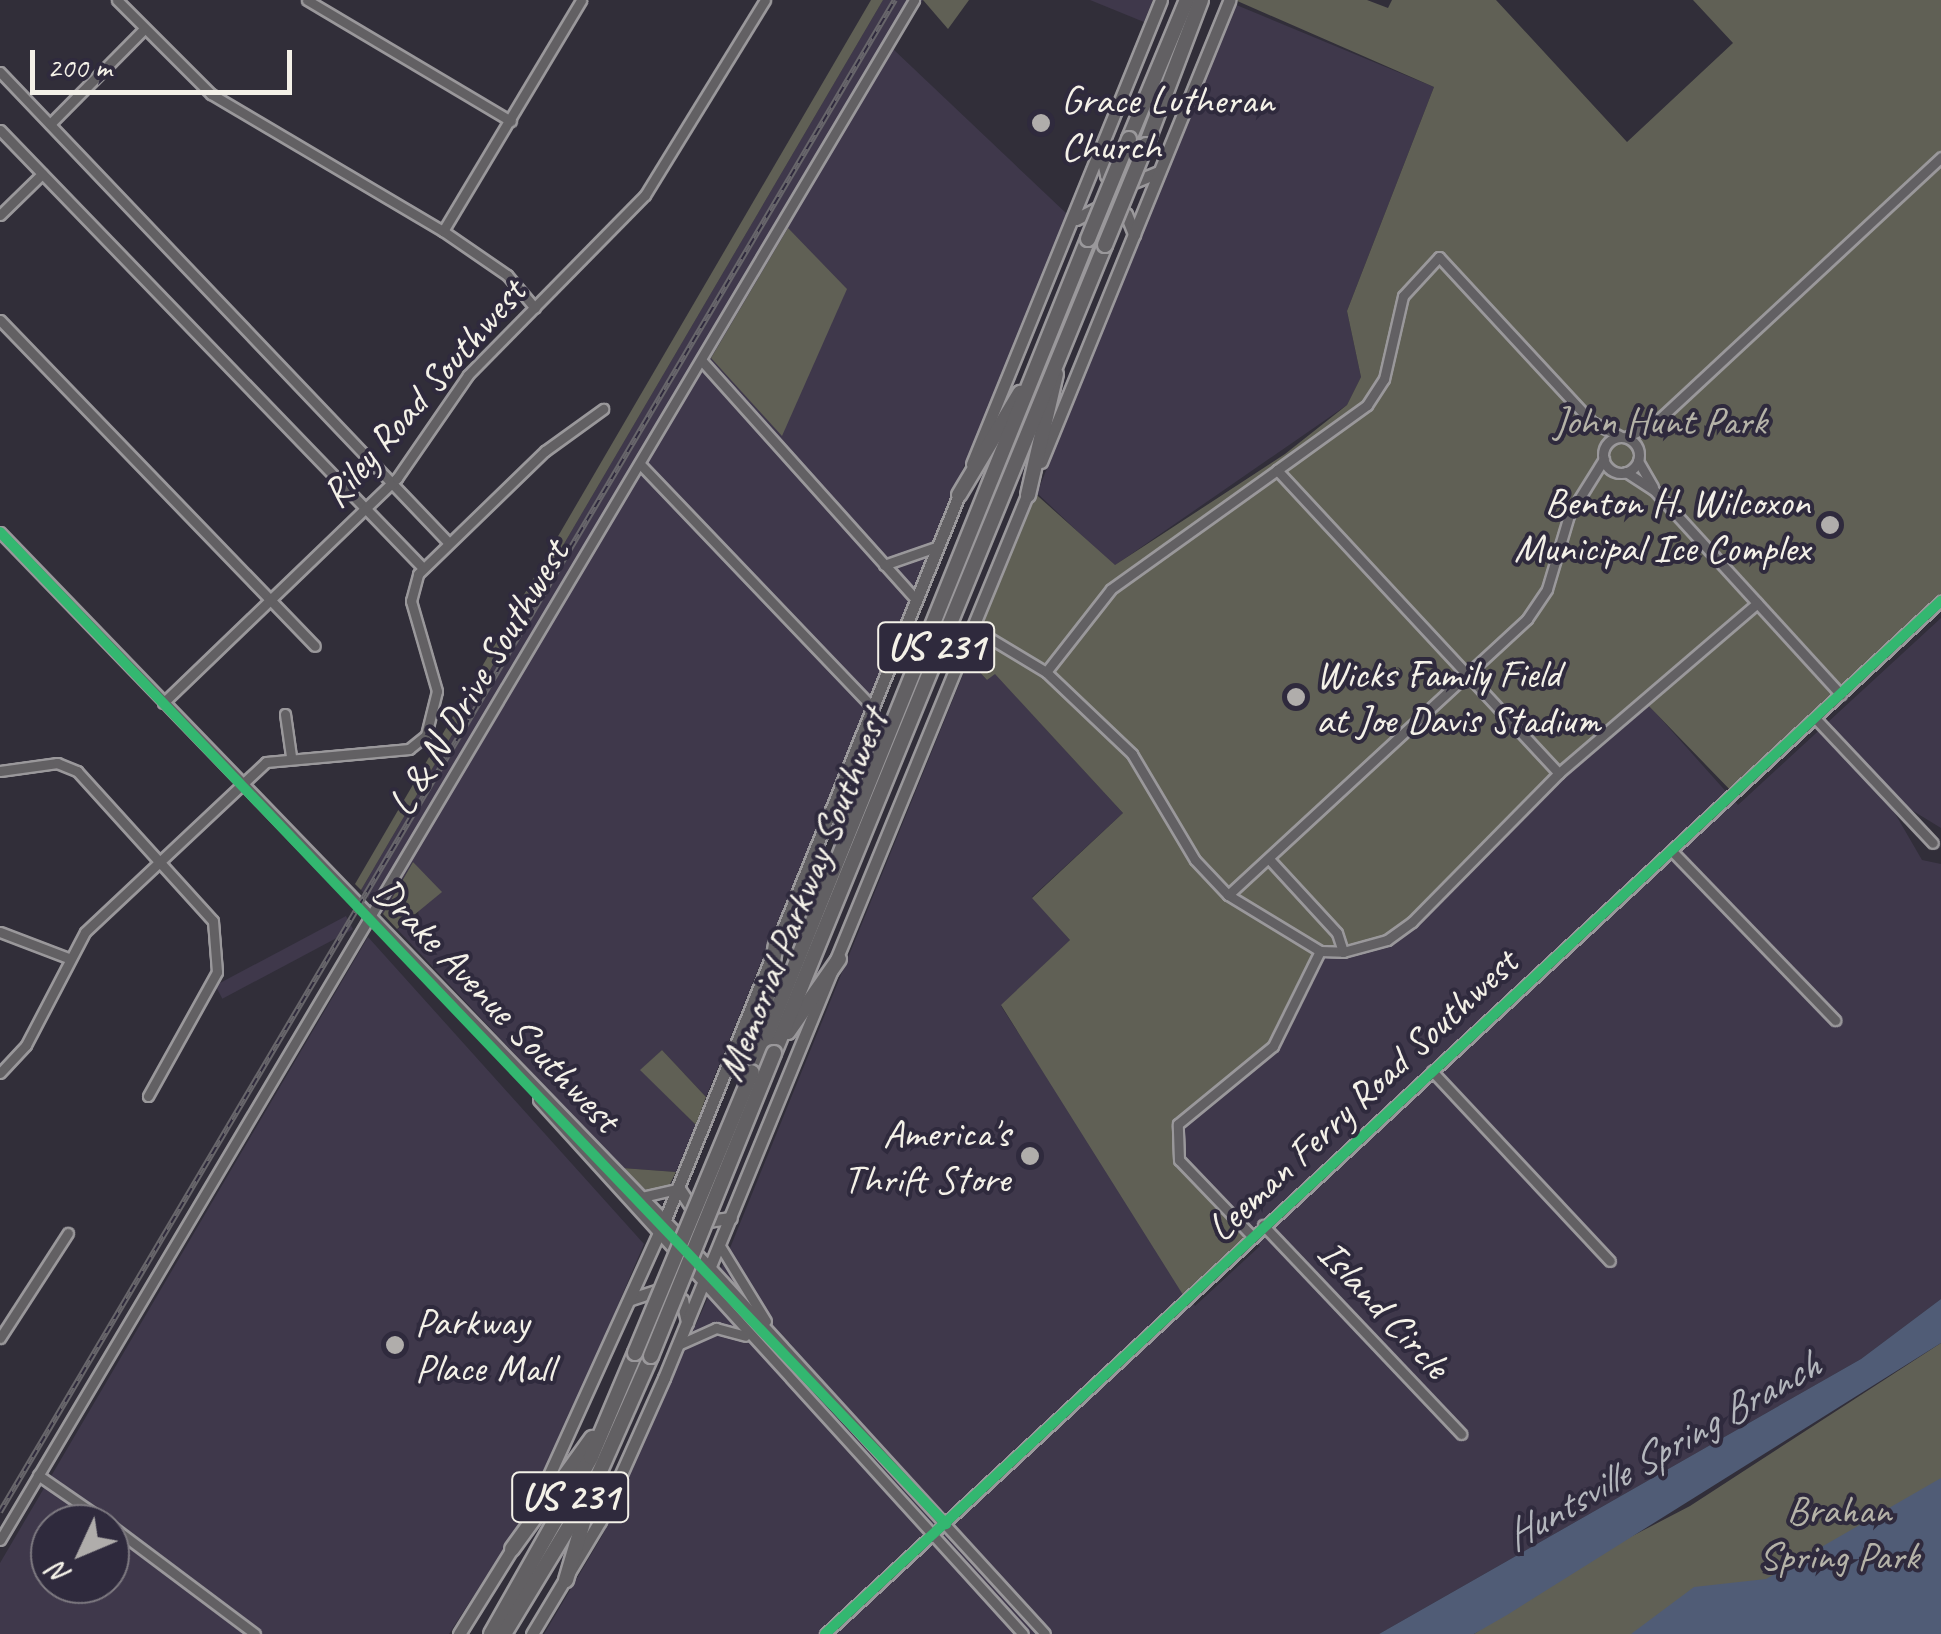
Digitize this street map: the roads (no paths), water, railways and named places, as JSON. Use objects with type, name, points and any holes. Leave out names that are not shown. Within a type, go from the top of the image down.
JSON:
[{"type":"highway","name":"Memorial Parkway Southwest","points":[[490,1634],[591,1457],[752,1072],[1184,0]]},
{"type":"highway","name":"Memorial Parkway Southwest","points":[[504,1634],[593,1488],[651,1356],[1205,0]]},
{"type":"highway","points":[[1028,494],[1064,346]]},
{"type":"highway","points":[[959,495],[1032,376]]},
{"type":"highway","points":[[752,1072],[776,944]]},
{"type":"highway","points":[[774,1054],[839,959]]},
{"type":"highway","points":[[512,1549],[594,1436],[635,1352]]},
{"type":"highway","points":[[566,1580],[593,1488]]},
{"type":"main road","points":[[459,1634],[512,1549],[664,1222],[1160,0]]},
{"type":"main road","points":[[532,1634],[566,1580],[678,1345],[1230,0]]},
{"type":"main road","points":[[1101,149],[1106,175],[1124,186],[1161,168]]},
{"type":"main road","points":[[1070,225],[1106,204],[1126,214],[1134,234]]},
{"type":"main road","points":[[678,1187],[701,1222],[731,1218]]},
{"type":"main road","points":[[630,1299],[665,1288],[682,1300],[687,1322]]},
{"type":"street","points":[[117,0],[211,94],[443,231],[507,274],[535,308]]},
{"type":"street","points":[[307,0],[510,121]]},
{"type":"street","points":[[443,231],[579,4],[565,0]]},
{"type":"street","name":"Riley Road Southwest","points":[[164,703],[392,483],[445,402],[646,195],[764,0]]},
{"type":"street","name":"L & N Drive Southwest","points":[[0,1540],[914,0]]},
{"type":"street","points":[[50,124],[144,29]]},
{"type":"street","points":[[0,72],[448,542]]},
{"type":"street","points":[[0,130],[422,568]]},
{"type":"street","points":[[1605,446],[1654,424],[1941,157]]},
{"type":"street","points":[[0,215],[42,174]]},
{"type":"street","points":[[1046,672],[1128,575],[1367,405],[1384,379],[1403,296],[1440,257],[1592,422],[1605,446],[1604,459],[1569,515],[1546,590],[1469,677],[1228,896]]},
{"type":"street","points":[[0,320],[314,646]]},
{"type":"street","points":[[702,361],[917,600]]},
{"type":"street","points":[[0,1073],[26,1045],[68,958],[160,856],[240,784],[291,756],[409,750],[426,735],[438,691],[411,601],[422,568],[603,409]]},
{"type":"street","points":[[1592,422],[1623,437],[1639,458],[1654,490],[1842,695]]},
{"type":"street","points":[[1588,487],[1621,472],[1639,458],[1654,424]]},
{"type":"street","points":[[1604,459],[1654,490]]},
{"type":"street","points":[[640,464],[872,708]]},
{"type":"street","points":[[1277,470],[1559,773]]},
{"type":"street","name":"Drake Avenue Southwest","points":[[0,532],[532,1091],[577,1130],[710,1268],[1045,1634]]},
{"type":"street","points":[[884,565],[911,563],[939,545]]},
{"type":"street","name":"Leeman Ferry Road Southwest","points":[[825,1634],[1941,602]]},
{"type":"street","points":[[974,628],[1046,672],[1132,754],[1195,860],[1228,896],[1320,951],[1343,952],[1387,940],[1412,922],[1559,773],[1757,603]]},
{"type":"street","points":[[285,714],[291,756]]},
{"type":"street","points":[[1816,719],[1933,843]]},
{"type":"street","points":[[0,771],[57,763],[77,771],[160,856],[203,907],[221,944],[217,972],[148,1096]]},
{"type":"street","points":[[1672,852],[1835,1020]]},
{"type":"street","points":[[1269,859],[1337,933],[1343,952]]},
{"type":"street","points":[[0,932],[68,958]]},
{"type":"street","points":[[1252,1236],[1179,1160],[1178,1124],[1273,1046],[1320,951]]},
{"type":"street","points":[[1432,1070],[1610,1261]]},
{"type":"street","name":"Drake Avenue Southwest","points":[[532,1091],[558,1132],[1023,1634]]},
{"type":"street","points":[[558,1132],[577,1130]]},
{"type":"street","points":[[642,1197],[678,1187]]},
{"type":"street","name":"Island Circle","points":[[1263,1226],[1461,1434]]},
{"type":"street","points":[[0,1338],[68,1233]]},
{"type":"street","points":[[720,1246],[784,1348]]},
{"type":"street","points":[[0,1314],[8,1323]]},
{"type":"street","points":[[678,1345],[716,1328],[750,1338]]},
{"type":"street","points":[[843,1437],[856,1426]]},
{"type":"street","points":[[866,1461],[878,1449]]},
{"type":"street","points":[[38,1475],[80,1504]]},
{"type":"street","points":[[130,1540],[254,1634]]},
{"type":"water","points":[[1941,1299],[1941,1343],[1507,1615],[1474,1634],[1379,1634],[1861,1359]]},
{"type":"water","points":[[1941,1478],[1941,1634],[1631,1634],[1694,1587],[1766,1579]]},
{"type":"railway","points":[[0,1512],[895,0]]},
{"type":"place","name":"Grace Lutheran Church","points":[[1041,123]]},
{"type":"place","name":"Benton H. Wilcoxon Municipal Ice Complex","points":[[1830,525]]},
{"type":"place","name":"Wicks Family Field at Joe Davis Stadium","points":[[1296,697]]},
{"type":"place","name":"America's Thrift Store","points":[[1030,1156]]},
{"type":"place","name":"Parkway Place Mall","points":[[395,1345]]},
{"type":"park label","name":"John Hunt Park","points":[[1660,421]]},
{"type":"park label","name":"Brahan Spring Park","points":[[1839,1533]]},
{"type":"water label","name":"Huntsville Spring Branch","points":[[1662,1451]]}]
